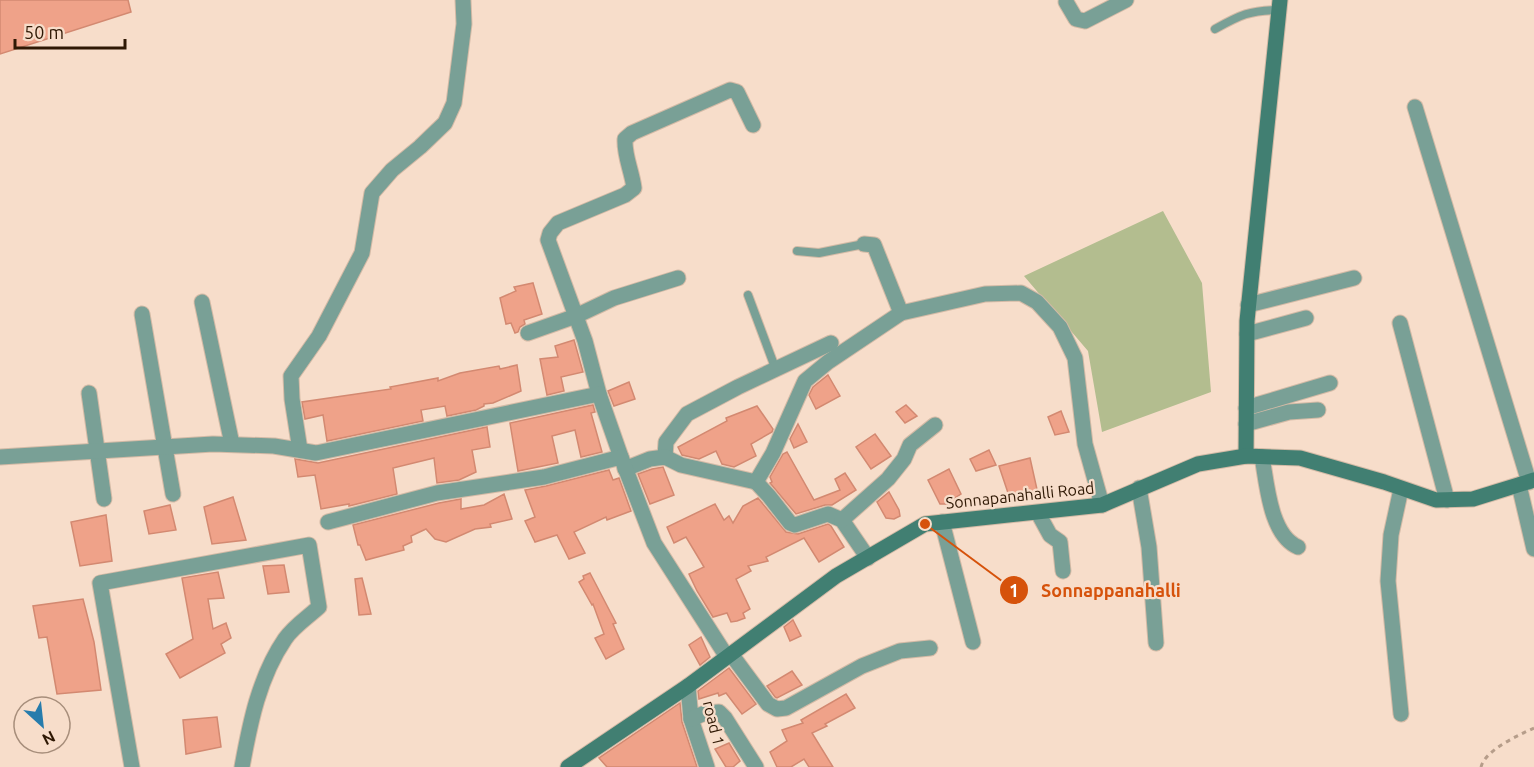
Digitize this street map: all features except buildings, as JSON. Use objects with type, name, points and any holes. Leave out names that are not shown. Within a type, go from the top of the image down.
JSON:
[{"type":"street","points":[[300,450],[291,376],[319,336],[362,253],[372,193],[392,170],[445,123],[454,103],[464,24],[463,0]]},
{"type":"street","points":[[1066,2],[1076,19],[1085,21],[1126,0]]},
{"type":"street","points":[[1246,456],[1248,305],[1280,5]]},
{"type":"street","points":[[753,125],[737,92],[730,90],[632,133],[626,139],[625,148],[633,174],[634,188],[625,195],[558,223],[550,233],[548,240],[585,341],[599,394],[654,543],[729,656],[768,704],[777,709],[786,708],[862,666],[900,651],[930,648]]},
{"type":"street","points":[[1415,107],[1527,482],[1534,549]]},
{"type":"street","points":[[864,244],[874,245],[901,313]]},
{"type":"street","points":[[528,333],[576,316],[614,298],[678,278]]},
{"type":"street","points":[[1248,305],[1353,278]]},
{"type":"street","points":[[756,482],[773,453],[805,381],[828,362],[901,313],[985,294],[1022,293],[1037,302],[1060,327],[1075,358],[1085,444],[1102,505]]},
{"type":"street","points":[[202,302],[232,444]]},
{"type":"street","points":[[142,314],[173,494]]},
{"type":"street","points":[[1247,334],[1306,318]]},
{"type":"street","points":[[1400,323],[1447,500]]},
{"type":"street","points":[[665,457],[666,442],[687,414],[831,343]]},
{"type":"street","points":[[1246,416],[1330,383]]},
{"type":"street","points":[[89,393],[104,499]]},
{"type":"street","points":[[0,457],[213,444],[274,446],[316,453],[599,394]]},
{"type":"street","points":[[1246,416],[1318,410]]},
{"type":"street","points":[[842,520],[888,478],[904,459],[910,445],[935,425]]},
{"type":"street","name":"Sonnapanahalli Road","points":[[568,767],[688,686],[836,576],[925,524],[1102,505],[1198,464],[1246,456],[1300,458],[1436,500],[1473,499],[1527,482]]},
{"type":"street","points":[[328,522],[437,493],[665,457],[681,465],[756,482],[790,523],[795,525],[828,514],[842,520],[868,558]]},
{"type":"street","points":[[1262,457],[1275,522],[1289,543],[1298,547]]},
{"type":"street","points":[[1139,488],[1149,547],[1156,643]]},
{"type":"street","points":[[1401,489],[1390,535],[1388,581],[1401,714]]},
{"type":"street","points":[[1038,513],[1050,535],[1060,542],[1064,571]]},
{"type":"street","points":[[942,522],[973,642]]},
{"type":"street","points":[[132,767],[100,583],[309,545],[320,607],[285,637],[264,678],[249,726],[242,767]]},
{"type":"street","name":"road 1","points":[[688,686],[691,719],[707,767]]},
{"type":"street","points":[[691,719],[705,713],[719,712],[756,767]]},
{"type":"lane","points":[[1215,29],[1242,14],[1280,5]]},
{"type":"lane","points":[[797,251],[819,253],[864,244]]},
{"type":"lane","points":[[748,295],[776,370]]},
{"type":"path","points":[[1481,767],[1482,761],[1509,739],[1534,728]]},
{"type":"green space","points":[[1163,211],[1202,283],[1211,392],[1102,432],[1088,351],[1024,276]]},
{"type":"place","name":"Sonnappanahalli","points":[[925,524]]}]
